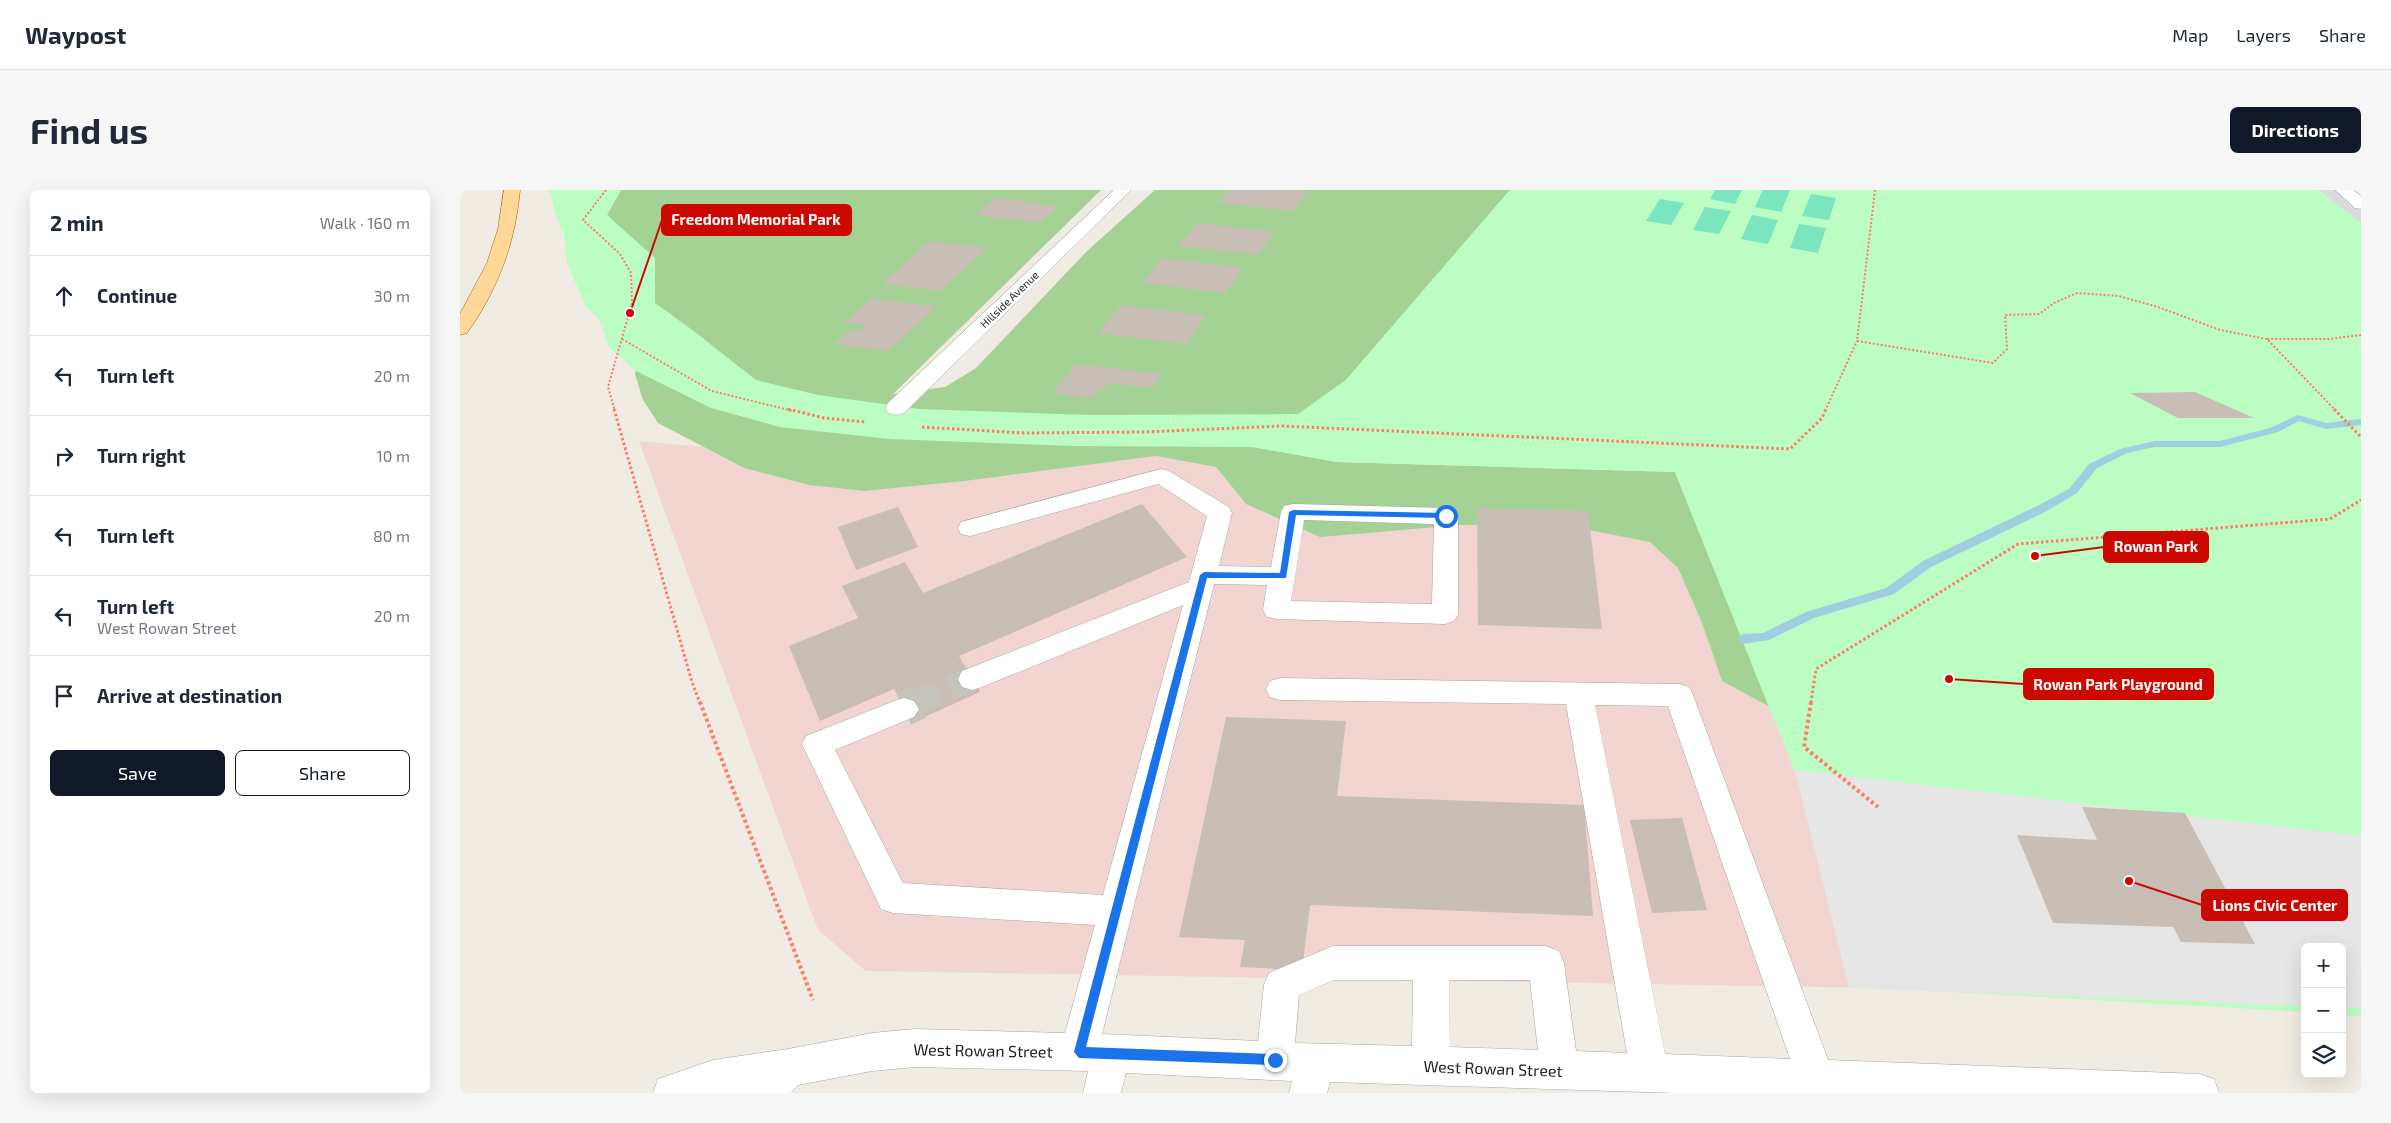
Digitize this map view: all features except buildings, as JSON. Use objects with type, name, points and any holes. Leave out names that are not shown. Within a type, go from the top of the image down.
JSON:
[{"type":"main road","points":[[460,329],[483,291],[502,251],[507,232],[512,190]]},
{"type":"street","name":"Hillside Avenue","points":[[896,408],[1122,190]]},
{"type":"street","points":[[2343,190],[2361,204]]},
{"type":"street","points":[[970,528],[1161,476],[1220,513],[1116,911],[1095,1053],[1102,1093]]},
{"type":"street","points":[[1293,512],[1446,516],[1445,614],[1276,610],[1283,576],[1293,512]]},
{"type":"street","points":[[972,679],[1202,582],[1283,576]]},
{"type":"street","points":[[1280,689],[1680,695],[1816,1079]]},
{"type":"street","points":[[1578,693],[1650,1073]]},
{"type":"street","points":[[904,709],[816,744],[893,898],[1116,911]]},
{"type":"street","points":[[1275,1060],[1282,985],[1333,963],[1546,963],[1558,1070]]},
{"type":"street","points":[[1431,963],[1432,1065]]},
{"type":"street","name":"West Rowan Street","points":[[672,1093],[714,1079],[777,1081],[872,1052],[915,1048],[1275,1060],[1312,1078],[1432,1065],[1816,1079],[1998,1089],[2200,1093]]},
{"type":"path","points":[[606,190],[583,220],[595,234],[615,247],[630,269],[634,288],[608,387],[692,682],[813,1000]]},
{"type":"path","points":[[918,427],[1024,433],[1143,432],[1282,426],[1790,449],[1822,418],[1857,341],[1875,190]]},
{"type":"path","points":[[1857,341],[1993,363],[2007,349],[2005,315],[2039,314],[2054,303],[2077,293],[2119,296],[2158,307],[2220,330],[2268,339],[2329,339],[2361,335]]},
{"type":"path","points":[[622,339],[712,391],[824,418],[871,423]]},
{"type":"path","points":[[2268,339],[2361,437]]},
{"type":"path","points":[[1878,807],[1804,747],[1816,670],[2018,544],[2330,519],[2361,500]]},
{"type":"shaded area","points":[[2318,190],[2361,190],[2361,223]]},
{"type":"shaded area","points":[[639,441],[703,447],[744,468],[809,485],[864,491],[965,481],[1156,456],[1216,467],[1246,504],[1634,507],[1650,542],[1678,568],[1702,623],[1722,681],[1770,707],[1881,988],[866,971],[818,930]]},
{"type":"shaded area","points":[[1795,770],[2361,836],[2361,1008],[2346,1008],[2346,943],[2301,943],[2301,1006],[1849,988]]},
{"type":"green space","points":[[550,190],[621,190],[607,215],[655,258],[655,303],[756,380],[818,395],[919,409],[1090,415],[1298,414],[1346,380],[1510,190],[2318,190],[2361,223],[2361,1016],[2346,1015],[2346,943],[2301,943],[2301,1012],[1881,988],[1675,472],[1337,462],[1253,447],[1073,446],[890,439],[780,427],[711,408],[636,371],[609,347],[600,321],[585,305],[567,263],[564,235],[555,213]]},
{"type":"green space","points":[[621,190],[1101,190],[893,394],[945,387],[976,368],[1087,251],[1155,190],[1510,190],[1346,380],[1254,447],[1337,462],[1675,472],[1770,707],[1722,681],[1702,623],[1678,568],[1650,542],[1558,524],[1460,525],[1320,537],[1246,504],[1216,467],[1156,456],[965,481],[864,491],[809,485],[744,468],[658,423],[643,400],[635,374],[641,344],[671,314],[651,306],[607,215]]},
{"type":"green space","points":[[1715,190],[1742,190],[1735,204],[1710,199]]},
{"type":"green space","points":[[1763,190],[1790,190],[1781,212],[1755,207]]},
{"type":"green space","points":[[1811,194],[1836,198],[1829,220],[1802,216]]},
{"type":"green space","points":[[1660,199],[1684,203],[1671,225],[1646,221]]},
{"type":"green space","points":[[1705,207],[1731,211],[1719,234],[1693,230]]},
{"type":"green space","points":[[1752,215],[1778,220],[1768,244],[1741,239]]},
{"type":"green space","points":[[1799,224],[1826,228],[1818,253],[1790,248]]},
{"type":"waterway","points":[[1743,639],[1765,637],[1810,615],[1890,591],[1927,564],[2041,509],[2073,491],[2093,466],[2124,451],[2155,444],[2220,444],[2274,430],[2298,418],[2326,426],[2361,422]]},
{"type":"tunnel","points":[[916,703],[972,679]]},
{"type":"tunnel","points":[[904,709],[919,702]]},
{"type":"place","name":"Freedom Memorial Park","points":[[630,313]]},
{"type":"place","name":"Rowan Park","points":[[2035,556]]},
{"type":"place","name":"Rowan Park Playground","points":[[1949,679]]},
{"type":"place","name":"Lions Civic Center","points":[[2129,881]]},
{"type":"route","points":[[1275,1060],[1079,1052],[1204,575],[1283,576],[1293,512],[1446,516]]}]
